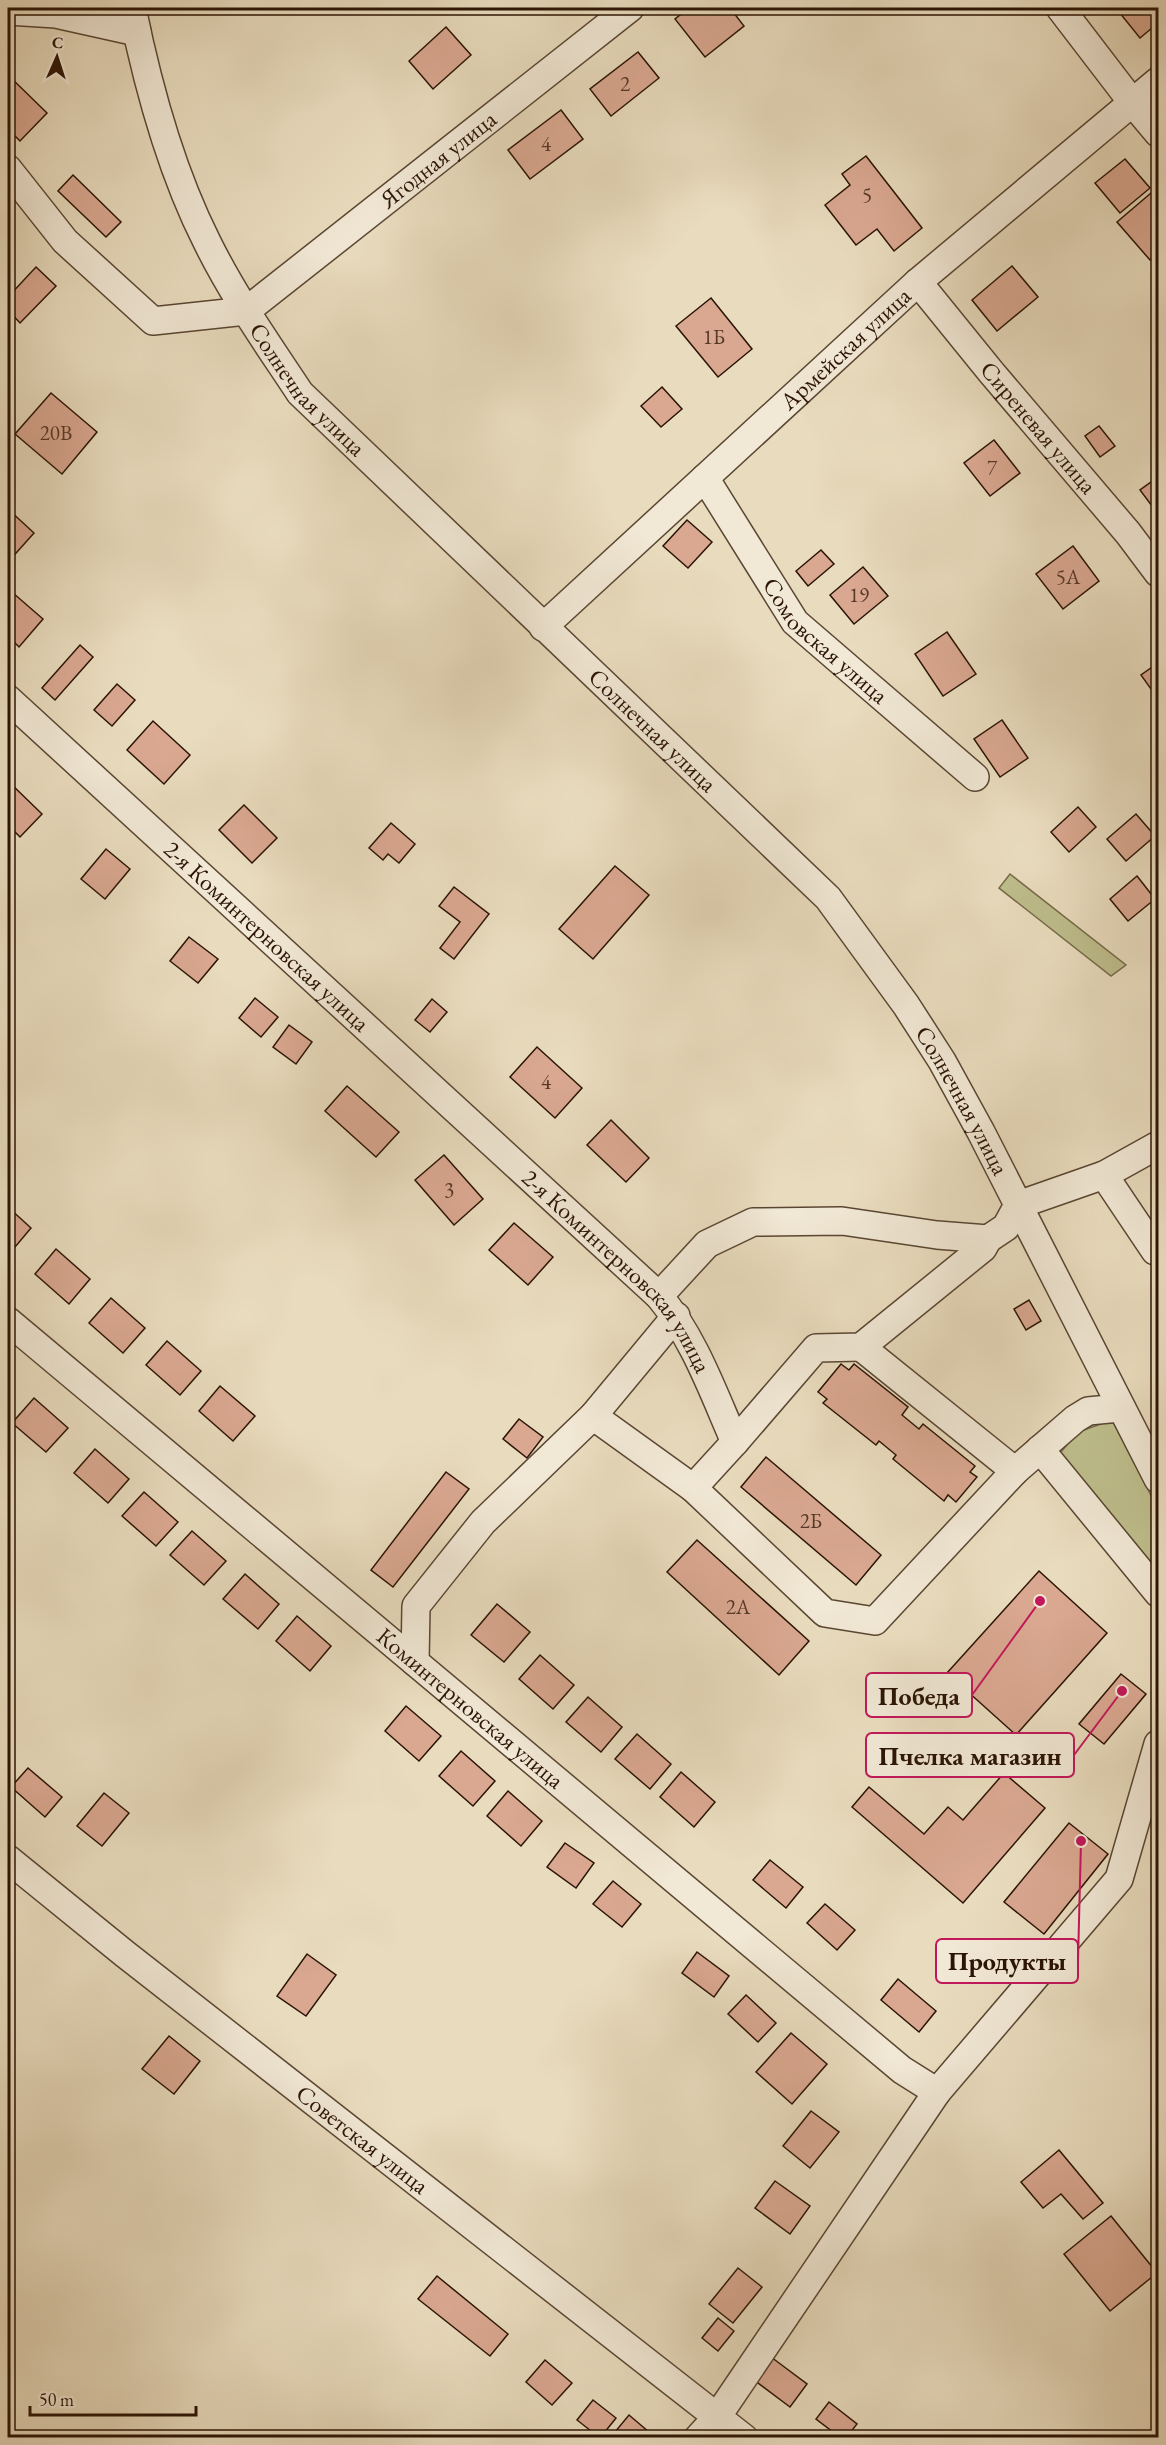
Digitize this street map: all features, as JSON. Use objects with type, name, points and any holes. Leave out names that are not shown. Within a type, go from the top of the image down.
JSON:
[{"type":"street","name":"Ягодная улица","points":[[246,311],[630,8]]},
{"type":"street","points":[[1060,8],[1158,133]]},
{"type":"street","points":[[8,11],[134,20]]},
{"type":"street","name":"Солнечная улица","points":[[134,20],[166,145],[206,241],[246,311],[300,393],[828,898],[894,988],[942,1061],[981,1131],[1158,1479]]},
{"type":"street","name":"Армейская улица","points":[[543,627],[918,282],[1158,81]]},
{"type":"street","points":[[8,169],[65,241],[153,321],[246,311]]},
{"type":"street","name":"Сиреневая улица","points":[[918,282],[990,372],[1120,524],[1158,573]]},
{"type":"street","name":"Сомовская улица","points":[[705,478],[795,622],[975,777]]},
{"type":"street","name":"2-я Коминтерновская улица","points":[[8,699],[659,1296],[676,1316],[735,1442]]},
{"type":"street","points":[[693,1488],[816,1348],[861,1347],[983,1248],[988,1239],[1006,1227],[1018,1205],[1104,1175],[1158,1145]]},
{"type":"street","points":[[1104,1175],[1155,1251]]},
{"type":"street","points":[[659,1296],[707,1244],[753,1222],[842,1221],[937,1235],[988,1239]]},
{"type":"street","points":[[415,1662],[416,1606],[483,1522],[593,1416],[676,1316]]},
{"type":"street","name":"Коминтерновская улица","points":[[8,1321],[850,2024],[902,2070],[937,2092]]},
{"type":"street","points":[[861,1347],[1015,1471]]},
{"type":"street","points":[[593,1416],[693,1488],[825,1613],[875,1621],[1015,1471],[1040,1449],[1088,1411],[1120,1408]]},
{"type":"street","points":[[1040,1449],[1158,1593]]},
{"type":"street","points":[[698,2438],[717,2417],[937,2092],[1119,1879],[1158,1744]]},
{"type":"street","name":"Советская улица","points":[[8,1859],[744,2438]]},
{"type":"green space","points":[[1010,874],[1126,965],[1111,976],[999,888]]},
{"type":"green space","points":[[1112,1420],[1158,1509],[1158,1574],[1060,1453],[1078,1432]]},
{"type":"building","points":[[689,8],[730,8],[744,26],[705,57],[675,19]]},
{"type":"building","points":[[1125,8],[1158,8],[1158,23],[1140,38],[1119,12]]},
{"type":"building","points":[[446,27],[471,55],[433,89],[409,61]]},
{"type":"building","points":[[638,52],[659,78],[611,116],[590,89]]},
{"type":"building","points":[[8,75],[47,113],[20,141],[8,129]]},
{"type":"building","points":[[561,110],[583,139],[530,179],[508,150]]},
{"type":"building","points":[[866,156],[922,228],[894,251],[877,229],[856,245],[825,205],[850,185],[842,174]]},
{"type":"building","points":[[1125,159],[1150,188],[1120,213],[1095,183]]},
{"type":"building","points":[[73,175],[121,222],[106,237],[58,191]]},
{"type":"building","points":[[1151,193],[1158,201],[1158,253],[1150,260],[1117,222]]},
{"type":"building","points":[[1012,266],[1038,297],[997,331],[972,300]]},
{"type":"building","points":[[36,267],[56,286],[20,323],[8,310],[8,297]]},
{"type":"building","points":[[711,298],[752,349],[718,377],[676,326]]},
{"type":"building","points":[[662,387],[682,409],[661,427],[641,406]]},
{"type":"building","points":[[51,393],[97,432],[62,474],[15,434]]},
{"type":"building","points":[[1099,426],[1115,446],[1100,457],[1085,436]]},
{"type":"building","points":[[994,440],[1020,473],[990,496],[964,463]]},
{"type":"building","points":[[1158,477],[1158,514],[1140,490]]},
{"type":"building","points":[[8,509],[34,533],[8,562]]},
{"type":"building","points":[[687,520],[712,542],[688,568],[663,546]]},
{"type":"building","points":[[1073,546],[1099,581],[1063,609],[1036,574]]},
{"type":"building","points":[[821,550],[834,564],[808,586],[796,571]]},
{"type":"building","points":[[863,567],[888,596],[854,624],[830,595]]},
{"type":"building","points":[[13,593],[43,619],[19,647],[8,636],[8,599]]},
{"type":"building","points":[[947,632],[976,674],[943,696],[915,654]]},
{"type":"building","points":[[80,645],[93,657],[55,700],[42,688]]},
{"type":"building","points":[[1158,663],[1158,699],[1141,675]]},
{"type":"building","points":[[117,684],[135,700],[112,726],[94,710]]},
{"type":"building","points":[[1002,720],[1028,758],[1000,777],[974,739]]},
{"type":"building","points":[[153,721],[190,755],[164,784],[127,750]]},
{"type":"building","points":[[8,781],[42,814],[20,837],[8,825]]},
{"type":"building","points":[[244,805],[277,838],[252,863],[219,830]]},
{"type":"building","points":[[1078,807],[1096,827],[1069,852],[1051,832]]},
{"type":"building","points":[[1136,814],[1155,836],[1126,861],[1107,839]]},
{"type":"building","points":[[391,823],[415,844],[399,863],[388,854],[383,860],[369,848]]},
{"type":"building","points":[[106,849],[130,869],[105,899],[81,879]]},
{"type":"building","points":[[615,866],[649,895],[593,959],[559,929]]},
{"type":"building","points":[[1137,876],[1155,899],[1128,921],[1110,899]]},
{"type":"building","points":[[454,887],[489,914],[454,959],[440,948],[460,922],[439,906]]},
{"type":"building","points":[[189,937],[218,959],[198,983],[170,961]]},
{"type":"building","points":[[255,998],[278,1017],[261,1037],[239,1018]]},
{"type":"building","points":[[432,999],[447,1012],[430,1032],[415,1020]]},
{"type":"building","points":[[289,1025],[312,1042],[296,1064],[273,1047]]},
{"type":"building","points":[[537,1047],[582,1088],[555,1118],[510,1077]]},
{"type":"building","points":[[347,1086],[399,1132],[376,1157],[325,1111]]},
{"type":"building","points":[[611,1120],[649,1158],[626,1182],[587,1145]]},
{"type":"building","points":[[444,1155],[483,1199],[454,1225],[415,1180]]},
{"type":"building","points":[[8,1207],[31,1228],[10,1253],[8,1251]]},
{"type":"building","points":[[514,1223],[553,1257],[528,1285],[489,1250]]},
{"type":"building","points":[[56,1249],[90,1279],[69,1304],[35,1274]]},
{"type":"building","points":[[111,1298],[145,1328],[123,1353],[89,1323]]},
{"type":"building","points":[[1029,1300],[1041,1321],[1026,1330],[1014,1309]]},
{"type":"building","points":[[167,1341],[201,1371],[180,1395],[146,1365]]},
{"type":"building","points":[[841,1364],[849,1370],[854,1364],[908,1407],[902,1415],[919,1429],[923,1424],[975,1466],[970,1472],[977,1477],[956,1502],[948,1495],[944,1501],[893,1459],[896,1455],[879,1441],[876,1445],[823,1403],[827,1399],[818,1392]]},
{"type":"building","points":[[220,1386],[255,1416],[233,1441],[199,1411]]},
{"type":"building","points":[[34,1398],[68,1428],[46,1452],[12,1423]]},
{"type":"building","points":[[519,1419],[543,1437],[527,1458],[503,1439]]},
{"type":"building","points":[[95,1449],[129,1479],[108,1503],[74,1473]]},
{"type":"building","points":[[766,1457],[881,1555],[856,1585],[741,1487]]},
{"type":"building","points":[[446,1472],[469,1489],[393,1587],[371,1570]]},
{"type":"building","points":[[144,1492],[178,1522],[156,1546],[122,1516]]},
{"type":"building","points":[[192,1531],[226,1561],[204,1585],[170,1555]]},
{"type":"building","points":[[697,1540],[809,1641],[779,1675],[667,1572]]},
{"type":"building","points":[[1039,1571],[1107,1633],[1016,1735],[947,1673]]},
{"type":"building","points":[[245,1574],[279,1604],[258,1629],[223,1599]]},
{"type":"building","points":[[497,1604],[530,1632],[504,1662],[471,1635]]},
{"type":"building","points":[[297,1616],[331,1646],[310,1671],[276,1641]]},
{"type":"building","points":[[540,1655],[574,1685],[553,1709],[519,1679]]},
{"type":"building","points":[[1121,1674],[1146,1694],[1104,1744],[1079,1724]]},
{"type":"building","points":[[588,1697],[622,1727],[601,1752],[566,1722]]},
{"type":"building","points":[[406,1706],[441,1736],[419,1761],[385,1731]]},
{"type":"building","points":[[637,1734],[671,1764],[650,1789],[615,1759]]},
{"type":"building","points":[[461,1751],[495,1781],[473,1806],[439,1776]]},
{"type":"building","points":[[28,1768],[62,1797],[45,1817],[11,1787]]},
{"type":"building","points":[[681,1772],[715,1802],[694,1827],[660,1797]]},
{"type":"building","points":[[1004,1773],[1045,1808],[963,1903],[852,1807],[869,1787],[924,1834],[948,1807],[963,1820]]},
{"type":"building","points":[[508,1791],[542,1821],[521,1846],[487,1816]]},
{"type":"building","points":[[104,1793],[129,1813],[102,1846],[77,1826]]},
{"type":"building","points":[[1069,1823],[1108,1854],[1044,1934],[1004,1902]]},
{"type":"building","points":[[565,1843],[594,1863],[576,1888],[547,1867]]},
{"type":"building","points":[[770,1860],[803,1887],[786,1908],[753,1880]]},
{"type":"building","points":[[613,1881],[641,1904],[622,1927],[593,1904]]},
{"type":"building","points":[[825,1904],[855,1930],[837,1950],[807,1923]]},
{"type":"building","points":[[697,1952],[729,1976],[714,1997],[682,1973]]},
{"type":"building","points":[[307,1954],[336,1975],[306,2016],[277,1996]]},
{"type":"building","points":[[898,1979],[936,2011],[919,2032],[881,2000]]},
{"type":"building","points":[[746,1995],[776,2023],[758,2042],[728,2014]]},
{"type":"building","points":[[791,2033],[827,2064],[792,2104],[756,2072]]},
{"type":"building","points":[[169,2036],[200,2061],[174,2094],[142,2069]]},
{"type":"building","points":[[811,2111],[839,2132],[810,2168],[783,2146]]},
{"type":"building","points":[[1059,2150],[1103,2203],[1083,2219],[1061,2194],[1043,2208],[1021,2182]]},
{"type":"building","points":[[775,2181],[810,2206],[790,2234],[755,2208]]},
{"type":"building","points":[[1111,2216],[1157,2273],[1110,2311],[1064,2254]]},
{"type":"building","points":[[738,2268],[762,2287],[733,2323],[709,2304]]},
{"type":"building","points":[[437,2276],[508,2334],[490,2356],[418,2299]]},
{"type":"building","points":[[718,2318],[734,2331],[718,2351],[702,2338]]},
{"type":"building","points":[[771,2357],[807,2384],[790,2407],[754,2380]]},
{"type":"building","points":[[545,2360],[572,2383],[552,2405],[526,2382]]},
{"type":"building","points":[[593,2400],[616,2418],[600,2438],[577,2420]]},
{"type":"building","points":[[829,2402],[857,2424],[846,2438],[841,2438],[816,2419]]},
{"type":"building","points":[[629,2415],[656,2438],[610,2438]]},
{"type":"place","name":"Победа","points":[[1040,1601]]},
{"type":"place","name":"Пчелка магазин","points":[[1122,1691]]},
{"type":"place","name":"Продукты","points":[[1081,1841]]}]
